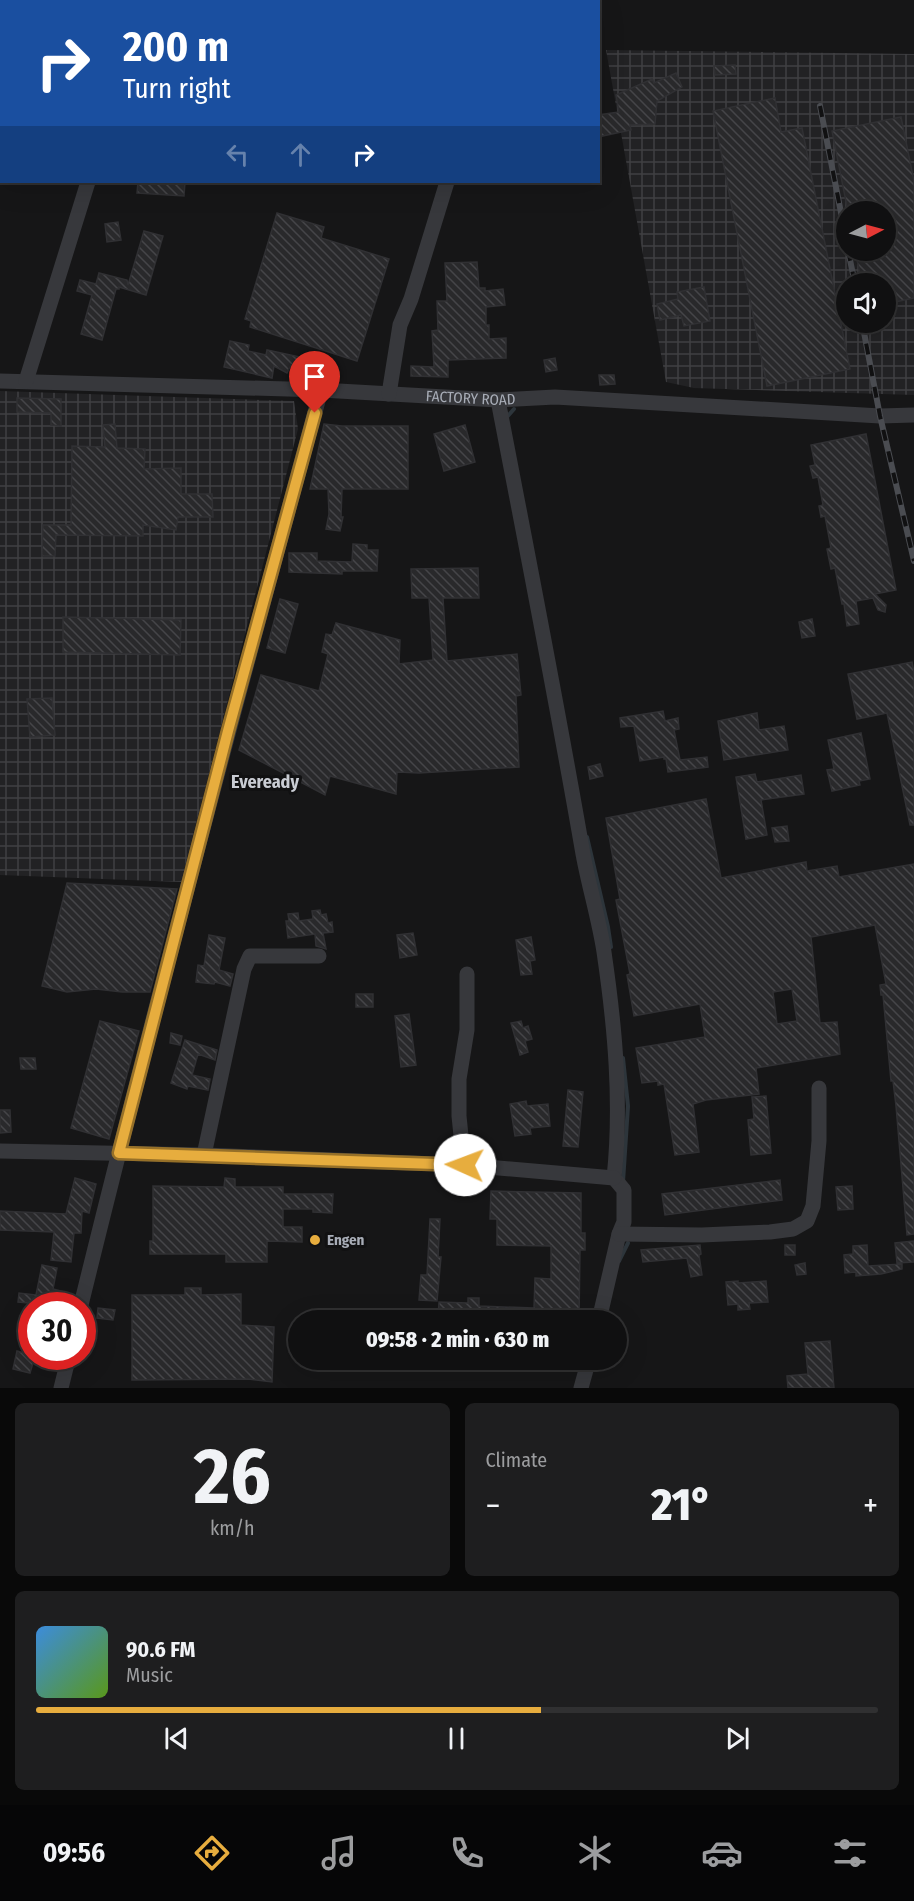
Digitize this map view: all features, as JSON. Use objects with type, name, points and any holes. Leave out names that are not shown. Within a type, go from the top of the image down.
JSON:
[{"type":"street","points":[[26,381],[88,183]]},
{"type":"street","points":[[389,394],[400,326],[411,299],[447,183]]},
{"type":"street","name":"FACTORY ROAD","points":[[0,381],[175,388],[321,390],[498,400],[555,397],[880,416],[914,415]]},
{"type":"street","points":[[84,1292],[231,720],[321,390]]},
{"type":"street","points":[[498,400],[585,868],[603,951],[618,1097],[618,1137],[614,1178]]},
{"type":"street","points":[[204,1155],[244,969],[250,956],[319,956]]},
{"type":"street","points":[[465,1165],[459,1116],[459,1088],[467,1030],[467,974]]},
{"type":"street","points":[[619,1234],[702,1235],[770,1232],[793,1229],[807,1221],[813,1206],[819,1141],[819,1088]]},
{"type":"street","points":[[0,1151],[204,1155],[465,1165],[614,1178],[624,1190],[624,1222],[619,1234],[601,1310]]},
{"type":"street","points":[[61,1388],[66,1370]]},
{"type":"street","points":[[581,1388],[586,1370]]},
{"type":"shaded area","points":[[606,50],[914,54],[914,395],[694,388],[666,382]]},
{"type":"shaded area","points":[[0,391],[294,401],[298,429],[181,882],[0,875]]},
{"type":"building","points":[[735,65],[736,74],[715,75],[714,66]]},
{"type":"building","points":[[676,73],[682,87],[657,101],[655,124],[630,125],[631,130],[600,137],[600,115],[619,112],[616,95],[652,79],[654,83]]},
{"type":"building","points":[[775,98],[781,132],[802,128],[836,299],[836,333],[843,333],[850,369],[767,386],[713,111]]},
{"type":"building","points":[[901,117],[914,181],[914,298],[896,302],[896,273],[860,273],[857,261],[896,261],[896,201],[846,201],[832,131]]},
{"type":"building","points":[[138,183],[185,183],[184,196],[137,193]]},
{"type":"building","points":[[277,213],[324,227],[321,238],[389,259],[357,361],[250,327],[251,321],[245,319]]},
{"type":"building","points":[[118,222],[121,240],[107,242],[105,224]]},
{"type":"building","points":[[144,231],[163,236],[146,295],[119,287],[116,289],[102,340],[81,334],[92,295],[77,291],[80,280],[96,284],[99,273],[127,280],[128,285]]},
{"type":"building","points":[[477,262],[479,288],[485,288],[485,291],[503,289],[505,305],[486,307],[486,325],[489,325],[489,339],[506,338],[506,358],[448,360],[448,377],[411,376],[411,366],[434,367],[432,331],[438,330],[437,301],[447,301],[445,263]]},
{"type":"building","points":[[704,287],[710,321],[684,326],[681,315],[660,320],[657,304],[678,299],[677,292]]},
{"type":"building","points":[[230,341],[249,345],[248,351],[266,355],[267,350],[323,362],[319,374],[291,365],[287,373],[274,366],[272,378],[224,367]]},
{"type":"building","points":[[555,358],[557,370],[546,372],[544,360]]},
{"type":"building","points":[[599,375],[614,375],[615,384],[600,385]]},
{"type":"building","points":[[17,398],[61,399],[61,426],[51,425],[51,413],[17,412]]},
{"type":"building","points":[[115,424],[117,448],[145,449],[144,469],[181,468],[181,494],[212,494],[213,517],[178,517],[176,530],[143,525],[143,536],[56,535],[55,556],[42,556],[43,525],[71,525],[72,446],[105,447],[103,425]]},
{"type":"building","points":[[324,424],[408,426],[408,489],[342,489],[341,517],[343,517],[340,531],[326,529],[329,514],[328,489],[310,489]]},
{"type":"building","points":[[465,425],[475,462],[444,471],[434,434]]},
{"type":"building","points":[[866,434],[896,590],[875,594],[886,605],[885,612],[878,610],[873,598],[856,601],[859,624],[847,626],[835,568],[831,569],[827,549],[831,548],[825,516],[821,517],[819,506],[823,505],[818,477],[813,478],[810,466],[815,465],[811,445]]},
{"type":"building","points":[[353,544],[367,545],[367,550],[378,550],[377,571],[342,571],[342,574],[289,572],[289,553],[317,553],[317,561],[352,562]]},
{"type":"building","points":[[478,568],[479,598],[443,598],[447,661],[517,654],[521,695],[516,696],[519,767],[419,773],[397,772],[396,794],[330,776],[325,795],[239,750],[261,675],[319,691],[328,654],[322,652],[326,634],[332,635],[336,623],[400,640],[399,664],[433,660],[429,598],[412,598],[411,569]]},
{"type":"building","points":[[280,599],[298,604],[285,653],[267,648]]},
{"type":"building","points":[[63,617],[181,620],[180,655],[63,652]]},
{"type":"building","points":[[812,619],[815,636],[802,638],[799,622]]},
{"type":"building","points":[[912,662],[914,672],[914,825],[910,825],[887,713],[857,719],[848,674]]},
{"type":"building","points":[[52,698],[55,735],[30,737],[27,699]]},
{"type":"building","points":[[663,711],[665,721],[678,718],[679,729],[674,730],[680,760],[707,757],[708,767],[668,772],[664,757],[640,761],[634,726],[621,727],[620,718]]},
{"type":"building","points":[[757,713],[759,730],[784,726],[788,750],[724,760],[718,721]]},
{"type":"building","points":[[861,733],[870,779],[859,781],[860,785],[832,791],[827,770],[834,769],[828,740]]},
{"type":"building","points":[[600,764],[603,776],[590,779],[588,767]]},
{"type":"building","points":[[755,774],[757,782],[801,775],[804,794],[761,800],[767,835],[746,839],[736,777]]},
{"type":"building","points":[[706,799],[721,878],[806,862],[807,871],[837,866],[839,877],[914,864],[914,1234],[907,1235],[896,1106],[880,985],[886,984],[875,925],[811,937],[820,1023],[837,1022],[840,1054],[756,1068],[759,1094],[706,1100],[693,1104],[699,1152],[675,1155],[664,1084],[658,1085],[658,1081],[642,1083],[636,1048],[705,1037],[700,1004],[634,1016],[627,975],[630,974],[616,900],[620,899],[606,818]],"holes":[[[792,989],[797,1021],[777,1024],[773,992]]]},
{"type":"building","points":[[787,826],[789,841],[775,842],[772,828]]},
{"type":"building","points":[[67,883],[177,889],[150,992],[96,989],[67,992],[42,986]]},
{"type":"building","points":[[320,910],[321,915],[326,914],[328,923],[332,922],[333,932],[323,933],[326,949],[316,946],[315,934],[288,938],[286,921],[289,921],[288,914],[298,913],[299,921],[313,919],[312,911]]},
{"type":"building","points":[[413,933],[417,955],[400,958],[397,935]]},
{"type":"building","points":[[209,935],[225,938],[219,970],[233,974],[230,986],[215,982],[214,984],[196,982],[198,965],[204,966]]},
{"type":"building","points":[[531,937],[535,960],[530,961],[532,974],[521,975],[516,940]]},
{"type":"building","points":[[356,994],[373,994],[373,1007],[356,1007]]},
{"type":"building","points":[[409,1014],[416,1065],[401,1067],[395,1016]]},
{"type":"building","points":[[100,1021],[139,1031],[109,1139],[71,1128]]},
{"type":"building","points":[[521,1021],[523,1028],[528,1026],[532,1039],[525,1041],[528,1052],[520,1055],[511,1023]]},
{"type":"building","points":[[171,1033],[182,1036],[180,1045],[170,1043]]},
{"type":"building","points":[[185,1040],[217,1050],[215,1060],[198,1054],[192,1075],[210,1079],[208,1090],[188,1086],[187,1089],[171,1083]]},
{"type":"building","points":[[20,1058],[35,1058],[36,1069],[21,1069]]},
{"type":"building","points":[[568,1090],[583,1092],[578,1147],[563,1146]]},
{"type":"building","points":[[766,1096],[771,1153],[751,1155],[748,1120],[754,1119],[752,1097]]},
{"type":"building","points":[[526,1101],[527,1106],[548,1104],[550,1126],[530,1128],[531,1134],[515,1136],[510,1104]]},
{"type":"building","points":[[0,1110],[10,1110],[11,1132],[0,1133]]},
{"type":"building","points":[[75,1178],[96,1184],[89,1213],[82,1211],[81,1233],[74,1233],[71,1262],[51,1260],[54,1232],[0,1230],[0,1211],[66,1214]]},
{"type":"building","points":[[225,1178],[235,1179],[235,1187],[283,1187],[283,1194],[333,1194],[332,1213],[313,1212],[313,1209],[283,1209],[283,1227],[302,1227],[302,1242],[267,1241],[267,1262],[226,1262],[226,1254],[150,1254],[150,1241],[153,1241],[153,1186],[224,1187]]},
{"type":"building","points":[[780,1180],[782,1200],[665,1215],[662,1194]]},
{"type":"building","points":[[852,1186],[853,1209],[838,1210],[836,1187]]},
{"type":"building","points":[[491,1191],[581,1193],[581,1233],[585,1233],[585,1250],[580,1250],[579,1310],[439,1310],[439,1302],[468,1303],[468,1298],[479,1298],[479,1306],[534,1308],[535,1278],[551,1279],[551,1246],[497,1245],[497,1219],[490,1219]]},
{"type":"building","points":[[430,1219],[440,1219],[438,1257],[441,1257],[437,1301],[419,1300],[421,1275],[427,1275]]},
{"type":"building","points":[[914,1241],[914,1262],[897,1263],[895,1243]]},
{"type":"building","points":[[700,1245],[702,1275],[691,1277],[687,1258],[643,1262],[641,1250]]},
{"type":"building","points":[[785,1245],[795,1245],[795,1255],[785,1255]]},
{"type":"building","points":[[867,1245],[868,1266],[902,1264],[902,1269],[856,1276],[856,1272],[845,1273],[844,1255],[853,1254],[853,1246]]},
{"type":"building","points":[[805,1263],[806,1274],[797,1275],[795,1265]]},
{"type":"building","points":[[42,1265],[57,1268],[53,1289],[65,1292],[37,1292]]},
{"type":"building","points":[[738,1281],[738,1283],[766,1281],[768,1302],[749,1303],[750,1309],[738,1310],[738,1304],[728,1305],[726,1282]]},
{"type":"building","points":[[185,1288],[201,1288],[201,1295],[241,1294],[241,1325],[274,1327],[272,1382],[248,1379],[132,1380],[132,1295],[185,1295]]},
{"type":"building","points":[[98,1308],[115,1310],[113,1320],[97,1318]]},
{"type":"building","points":[[830,1341],[834,1388],[788,1388],[787,1376],[808,1374],[805,1343]]},
{"type":"building","points":[[17,1351],[18,1370],[31,1370],[30,1373],[13,1369]]},
{"type":"waterway","points":[[507,417],[514,409]]},
{"type":"waterway","points":[[587,837],[611,947]]},
{"type":"waterway","points":[[623,1058],[628,1106],[623,1182]]},
{"type":"waterway","points":[[619,1261],[628,1243]]},
{"type":"railway","points":[[820,106],[839,201]]},
{"type":"railway","points":[[850,261],[853,273]]},
{"type":"railway","points":[[864,333],[880,416],[914,561]]},
{"type":"place","name":"Engen","points":[[315,1240]]},
{"type":"district","name":"Eveready","points":[[265,782]]},
{"type":"route","points":[[315,413],[228,731],[119,1153],[465,1165]]}]
